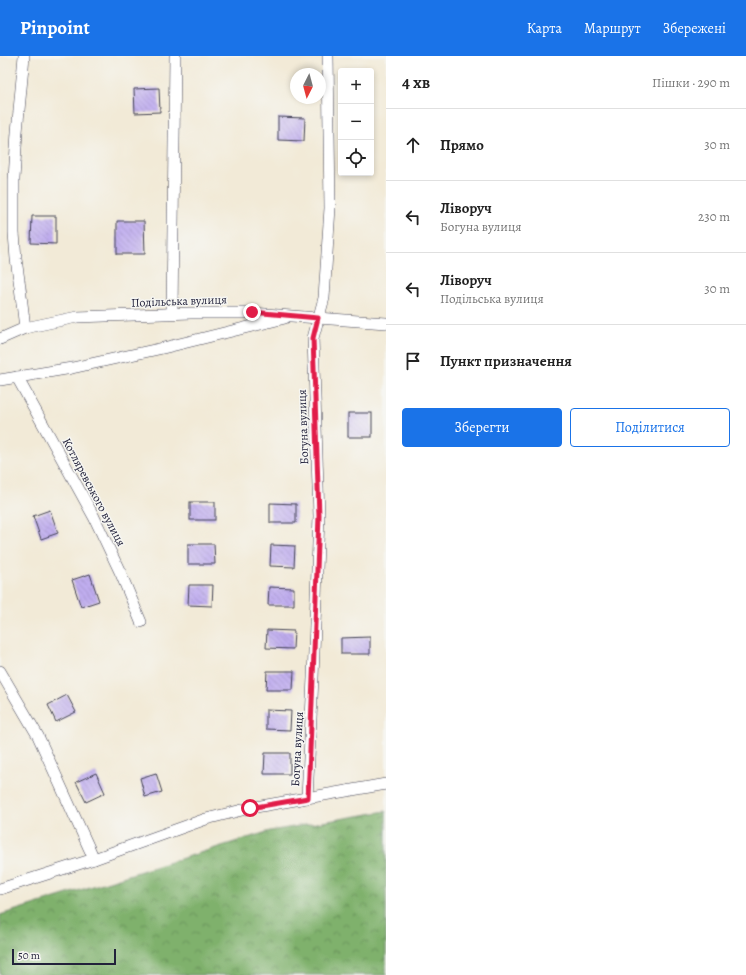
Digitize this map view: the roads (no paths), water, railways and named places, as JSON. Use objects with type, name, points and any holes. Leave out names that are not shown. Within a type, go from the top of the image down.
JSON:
[{"type":"street","points":[[24,56],[17,132],[14,210],[16,259],[25,328]]},
{"type":"street","points":[[172,313],[175,56]]},
{"type":"street","name":"Богуна вулиця","points":[[308,798],[319,516],[313,338],[324,298],[330,208],[328,56]]},
{"type":"street","name":"Подільська вулиця","points":[[0,339],[25,328],[77,318],[172,313],[252,312],[386,323]]},
{"type":"street","points":[[0,380],[72,368],[163,348],[293,316]]},
{"type":"street","name":"Котляревського вулиця","points":[[17,377],[94,517],[121,574],[141,622]]},
{"type":"street","points":[[0,671],[38,736],[94,859]]},
{"type":"street","points":[[0,889],[94,859],[206,819],[250,808],[386,784]]}]
